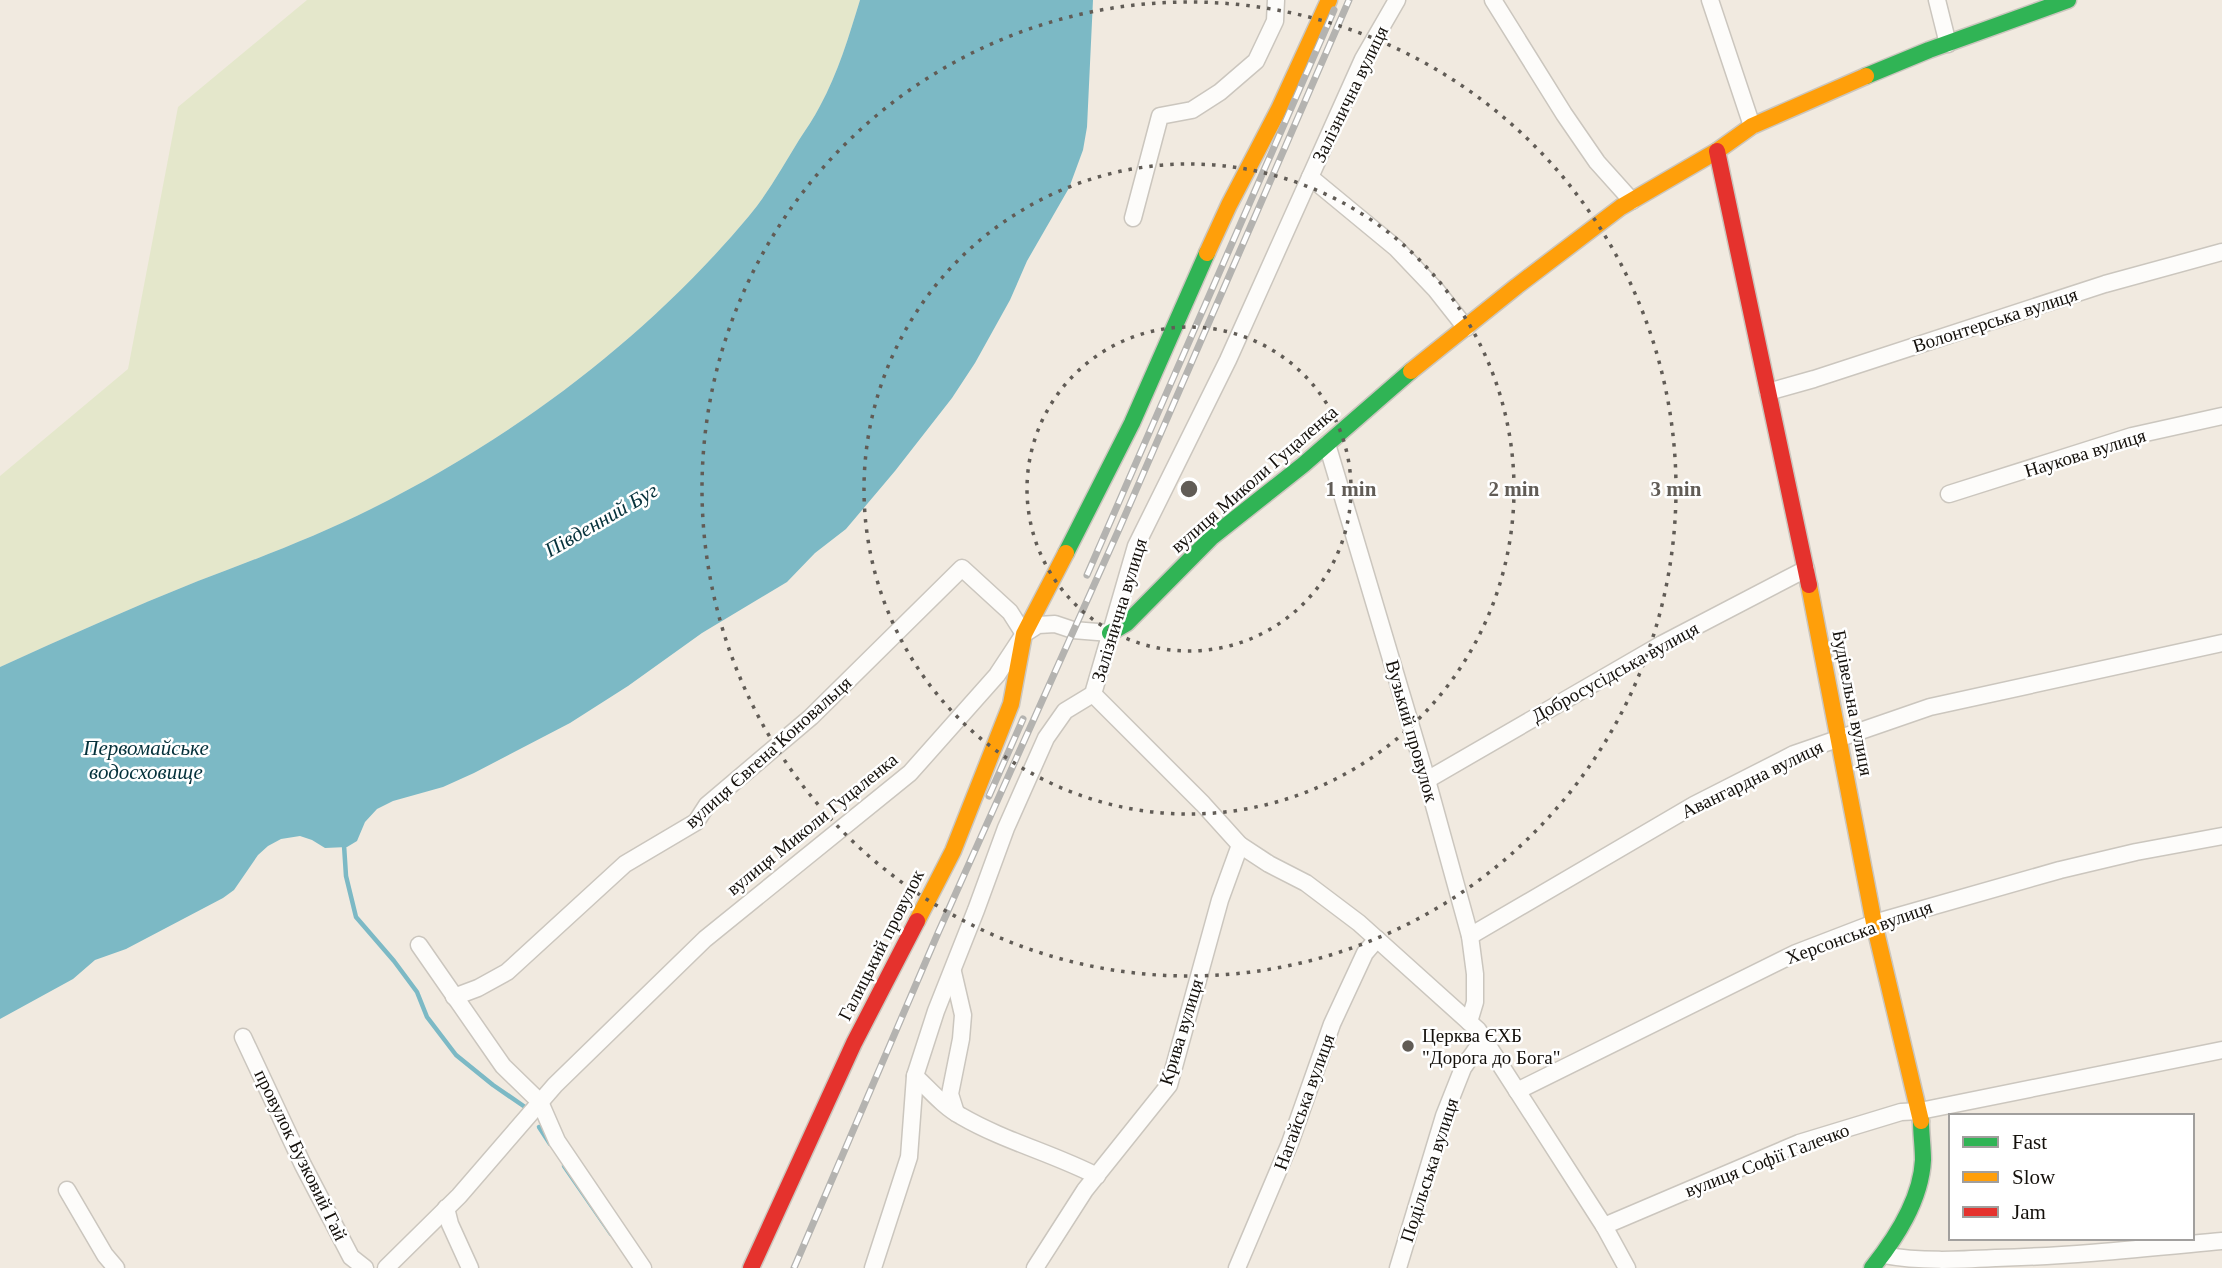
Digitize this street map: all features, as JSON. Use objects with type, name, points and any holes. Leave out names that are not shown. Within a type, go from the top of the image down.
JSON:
[{"type":"street","points":[[1133,218],[1160,116],[1192,110],[1220,92],[1256,61],[1275,21],[1276,0]]},
{"type":"street","name":"Галицький провулок","points":[[751,1268],[854,1043],[953,851],[1011,704],[1024,634],[1132,423],[1229,205],[1259,150],[1329,0]]},
{"type":"street","name":"Залізнична вулиця","points":[[873,1268],[909,1157],[915,1076],[936,1011],[1006,828],[1046,738],[1065,711],[1093,694],[1136,546],[1228,360],[1363,59],[1397,0]]},
{"type":"street","points":[[1493,0],[1597,162],[1632,201]]},
{"type":"street","points":[[1710,0],[1752,126]]},
{"type":"street","points":[[1937,0],[1948,44]]},
{"type":"street","name":"вулиця Миколи Гуцаленка","points":[[1110,633],[1127,623],[1212,537],[1466,328],[1632,201],[1717,151],[1752,126],[1828,91],[2068,0]]},
{"type":"street","name":"Будівельна вулиця","points":[[1717,151],[1806,569],[1874,923],[1920,1111],[1923,1161],[1917,1190],[1896,1238],[1879,1263]]},
{"type":"street","points":[[1310,177],[1395,248],[1436,290],[1466,328]]},
{"type":"street","name":"Волонтерська вулиця","points":[[1768,391],[1814,379],[2105,284],[2222,252]]},
{"type":"street","name":"Наукова вулиця","points":[[1949,494],[2132,436],[2222,416]]},
{"type":"street","name":"Вузький провулок","points":[[1327,444],[1427,780],[1470,936],[1475,974],[1475,1002],[1469,1022]]},
{"type":"street","name":"вулиця Євгена Коновальця","points":[[454,997],[507,972],[625,864],[696,822],[707,805],[811,717],[962,568],[1010,612],[1024,634]]},
{"type":"street","name":"Добросусідська вулиця","points":[[1427,780],[1662,644],[1806,569]]},
{"type":"street","points":[[1024,634],[1038,625],[1055,624],[1073,630],[1110,633]]},
{"type":"street","name":"вулиця Миколи Гуцаленка","points":[[386,1268],[446,1208],[555,1085],[705,939],[910,773],[997,675],[1024,634]]},
{"type":"street","name":"Авангардна вулиця","points":[[1470,936],[1695,805],[1794,754],[1930,707],[2222,643]]},
{"type":"street","points":[[1093,694],[1240,845],[1306,883],[1377,939],[1484,1038],[1604,1226],[1627,1268]]},
{"type":"street","name":"Херсонська вулиця","points":[[1517,1091],[1796,953],[1874,923],[2060,870],[2222,836]]},
{"type":"street","name":"Крива вулиця","points":[[1035,1268],[1085,1190],[1169,1085],[1220,900],[1240,845]]},
{"type":"street","name":"Нагайська вулиця","points":[[1237,1268],[1290,1143],[1332,1024],[1365,953],[1377,939]]},
{"type":"street","points":[[419,945],[503,1066],[540,1102],[556,1141],[643,1268]]},
{"type":"street","points":[[953,970],[963,1015],[950,1094],[956,1113]]},
{"type":"street","name":"провулок Бузковий Гай","points":[[243,1037],[303,1165],[351,1257],[365,1268]]},
{"type":"street","name":"Подільська вулиця","points":[[1398,1268],[1444,1116],[1463,1068],[1484,1038]]},
{"type":"street","name":"вулиця Софії Галечко","points":[[1604,1226],[1799,1143],[1901,1112],[1920,1111],[2222,1049]]},
{"type":"street","points":[[915,1076],[956,1113],[1001,1136],[1097,1175]]},
{"type":"street","points":[[67,1190],[105,1255],[116,1268]]},
{"type":"street","points":[[446,1208],[450,1224],[470,1268]]},
{"type":"street","points":[[1879,1263],[1906,1259],[2067,1256],[2222,1241]]},
{"type":"green space","points":[[307,0],[860,0],[843,54],[813,119],[756,207],[709,261],[667,303],[575,382],[476,450],[371,509],[307,538],[123,612],[0,667],[0,476],[128,369],[178,107]]},
{"type":"water","name":"Первомайське водосховище","points":[[860,0],[1093,0],[1087,127],[1083,150],[1069,188],[1027,261],[1010,300],[975,363],[952,398],[895,471],[846,529],[815,553],[787,582],[702,633],[628,686],[570,723],[443,787],[393,801],[377,809],[365,822],[357,841],[347,847],[325,848],[300,836],[281,839],[258,855],[234,890],[223,898],[126,949],[95,960],[73,979],[0,1019],[0,667],[123,612],[307,538],[371,509],[476,450],[575,382],[667,303],[709,261],[756,207],[813,119],[843,54]]},
{"type":"waterway","points":[[344,845],[346,876],[356,917],[417,992],[427,1017],[456,1055],[525,1107]]},
{"type":"waterway","points":[[539,1127],[550,1144]]},
{"type":"waterway","points":[[564,1166],[611,1234]]},
{"type":"railway","points":[[794,1268],[938,933],[1120,527],[1349,0]]},
{"type":"railway","points":[[1087,575],[1334,10]]},
{"type":"railway","points":[[989,796],[1023,719]]},
{"type":"traffic: fast","points":[[1866,76],[1929,50],[2068,0]]},
{"type":"traffic: fast","points":[[1066,553],[1132,423],[1207,253]]},
{"type":"traffic: fast","points":[[1110,633],[1127,623],[1212,537],[1303,465],[1411,371]]},
{"type":"traffic: fast","points":[[1872,1268],[1906,1218],[1918,1190],[1923,1160],[1921,1121]]},
{"type":"traffic: slow","points":[[1207,253],[1279,109],[1329,0]]},
{"type":"traffic: slow","points":[[1411,371],[1621,207],[1717,151],[1752,126],[1866,76]]},
{"type":"traffic: slow","points":[[917,921],[953,851],[1011,704],[1024,634],[1066,553]]},
{"type":"traffic: slow","points":[[1809,585],[1874,923],[1921,1121]]},
{"type":"traffic: jam","points":[[1717,151],[1809,585]]},
{"type":"traffic: jam","points":[[751,1268],[854,1043],[917,921]]},
{"type":"place","name":"Церква ЄХБ \"Дорога до Бога\"","points":[[1408,1046]]},
{"type":"water label","name":"Південний Буг","points":[[601,520]]}]
